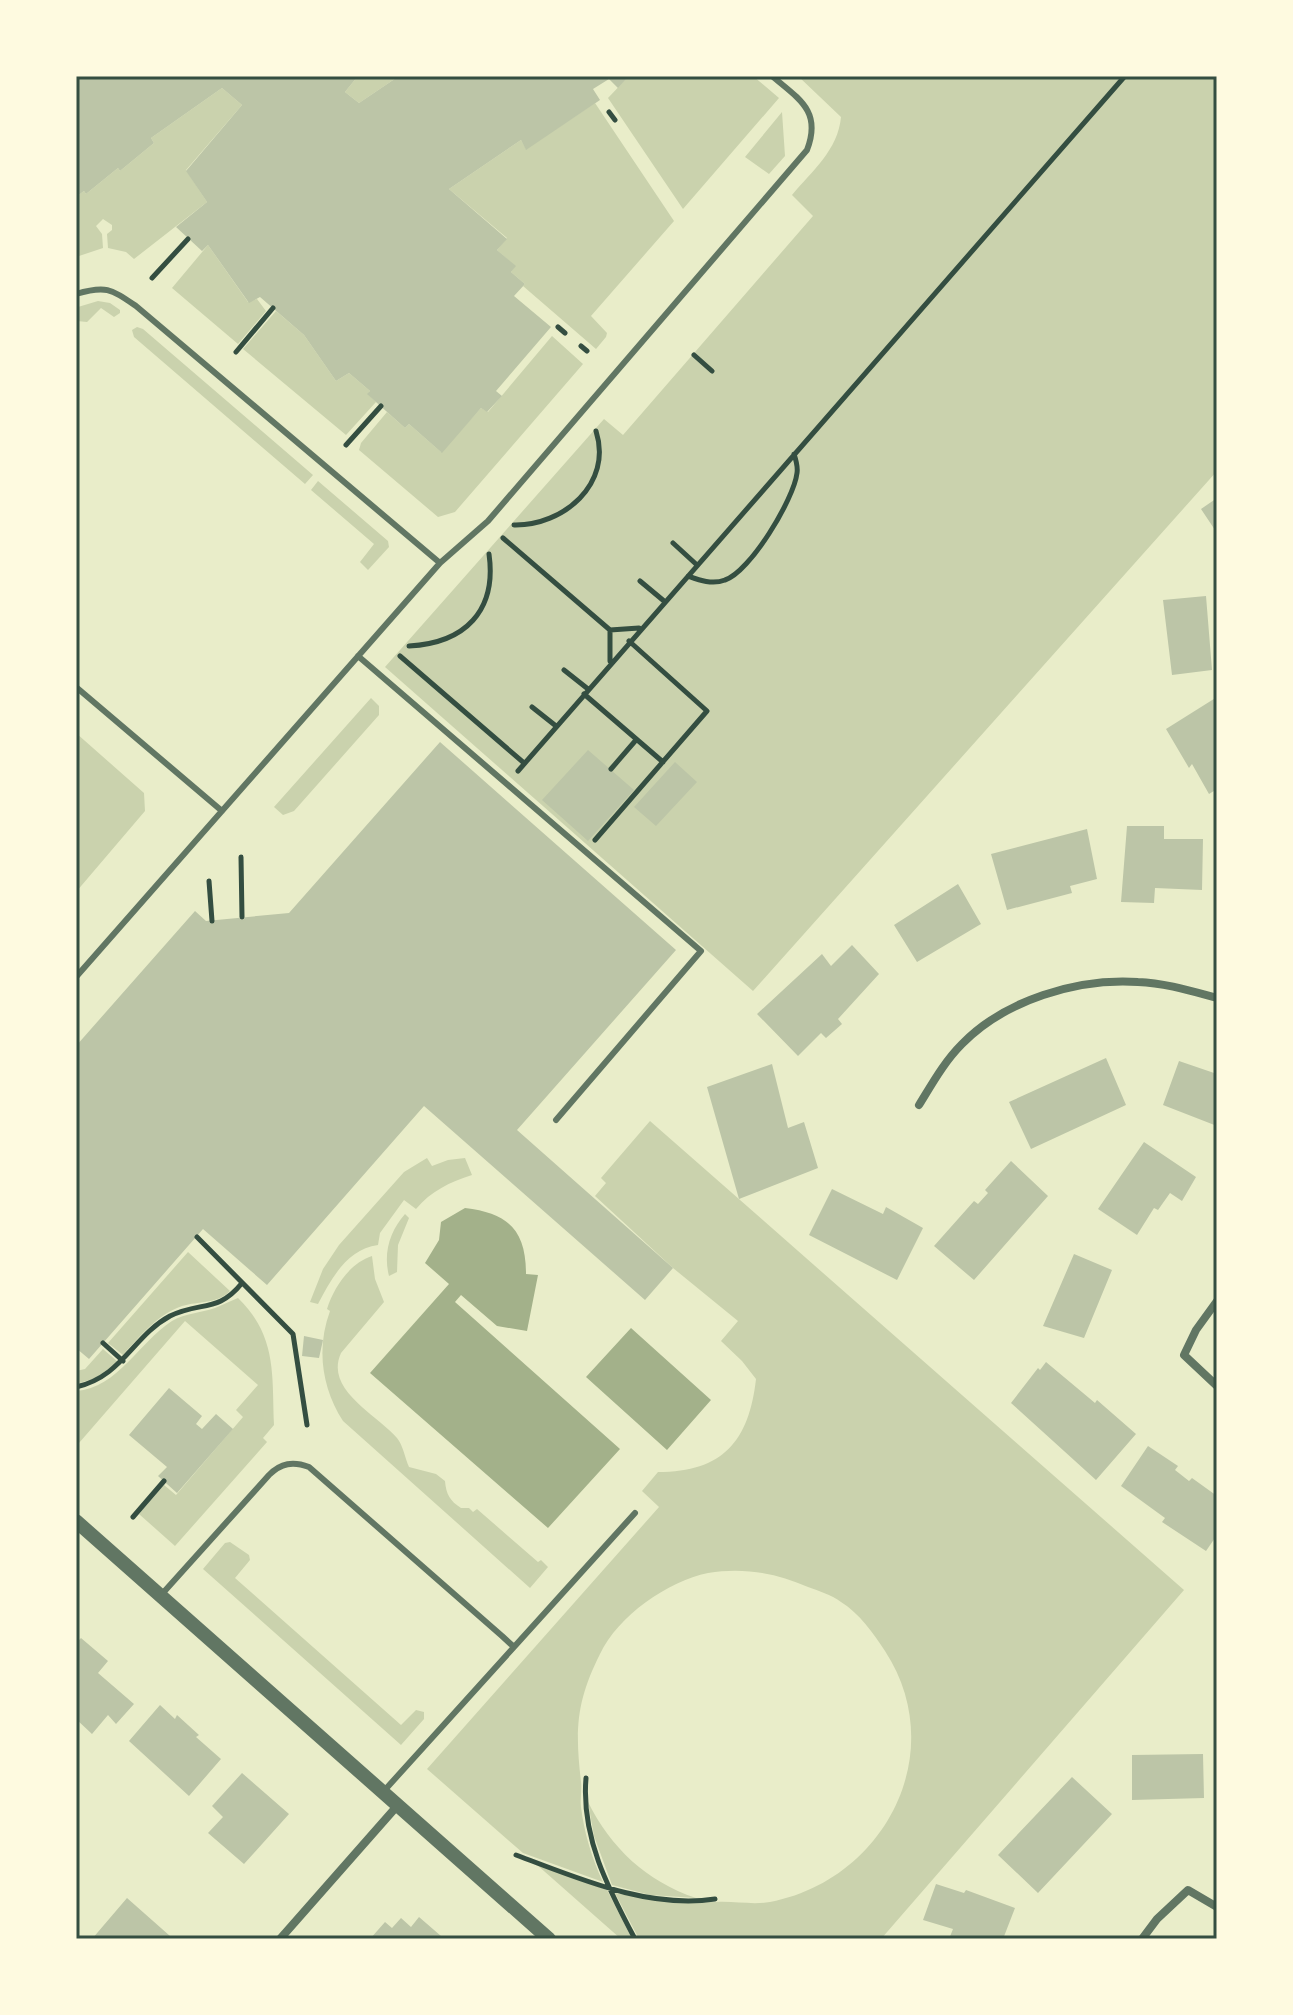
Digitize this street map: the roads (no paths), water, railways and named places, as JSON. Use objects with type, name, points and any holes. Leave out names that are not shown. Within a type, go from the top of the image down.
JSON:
[{"type":"street","points":[[919,1105],[947,1060],[980,1027],[1017,1006],[1060,989],[1098,983],[1138,982],[1177,987],[1217,998]]},
{"type":"street","points":[[1217,1301],[1196,1330],[1184,1355],[1217,1386]]},
{"type":"street","points":[[76,1521],[549,1939]]},
{"type":"street","points":[[280,1939],[398,1805]]},
{"type":"street","points":[[1142,1939],[1157,1919],[1188,1890],[1217,1907]]},
{"type":"lane","points":[[76,977],[440,563],[490,519],[807,150],[813,129],[807,107],[772,76]]},
{"type":"lane","points":[[76,294],[98,287],[110,290],[136,306],[440,563]]},
{"type":"lane","points":[[358,656],[701,951],[556,1120]]},
{"type":"lane","points":[[76,687],[222,811]]},
{"type":"lane","points":[[160,1596],[276,1467],[299,1463],[309,1467],[514,1647]]},
{"type":"lane","points":[[383,1792],[635,1513]]}]
